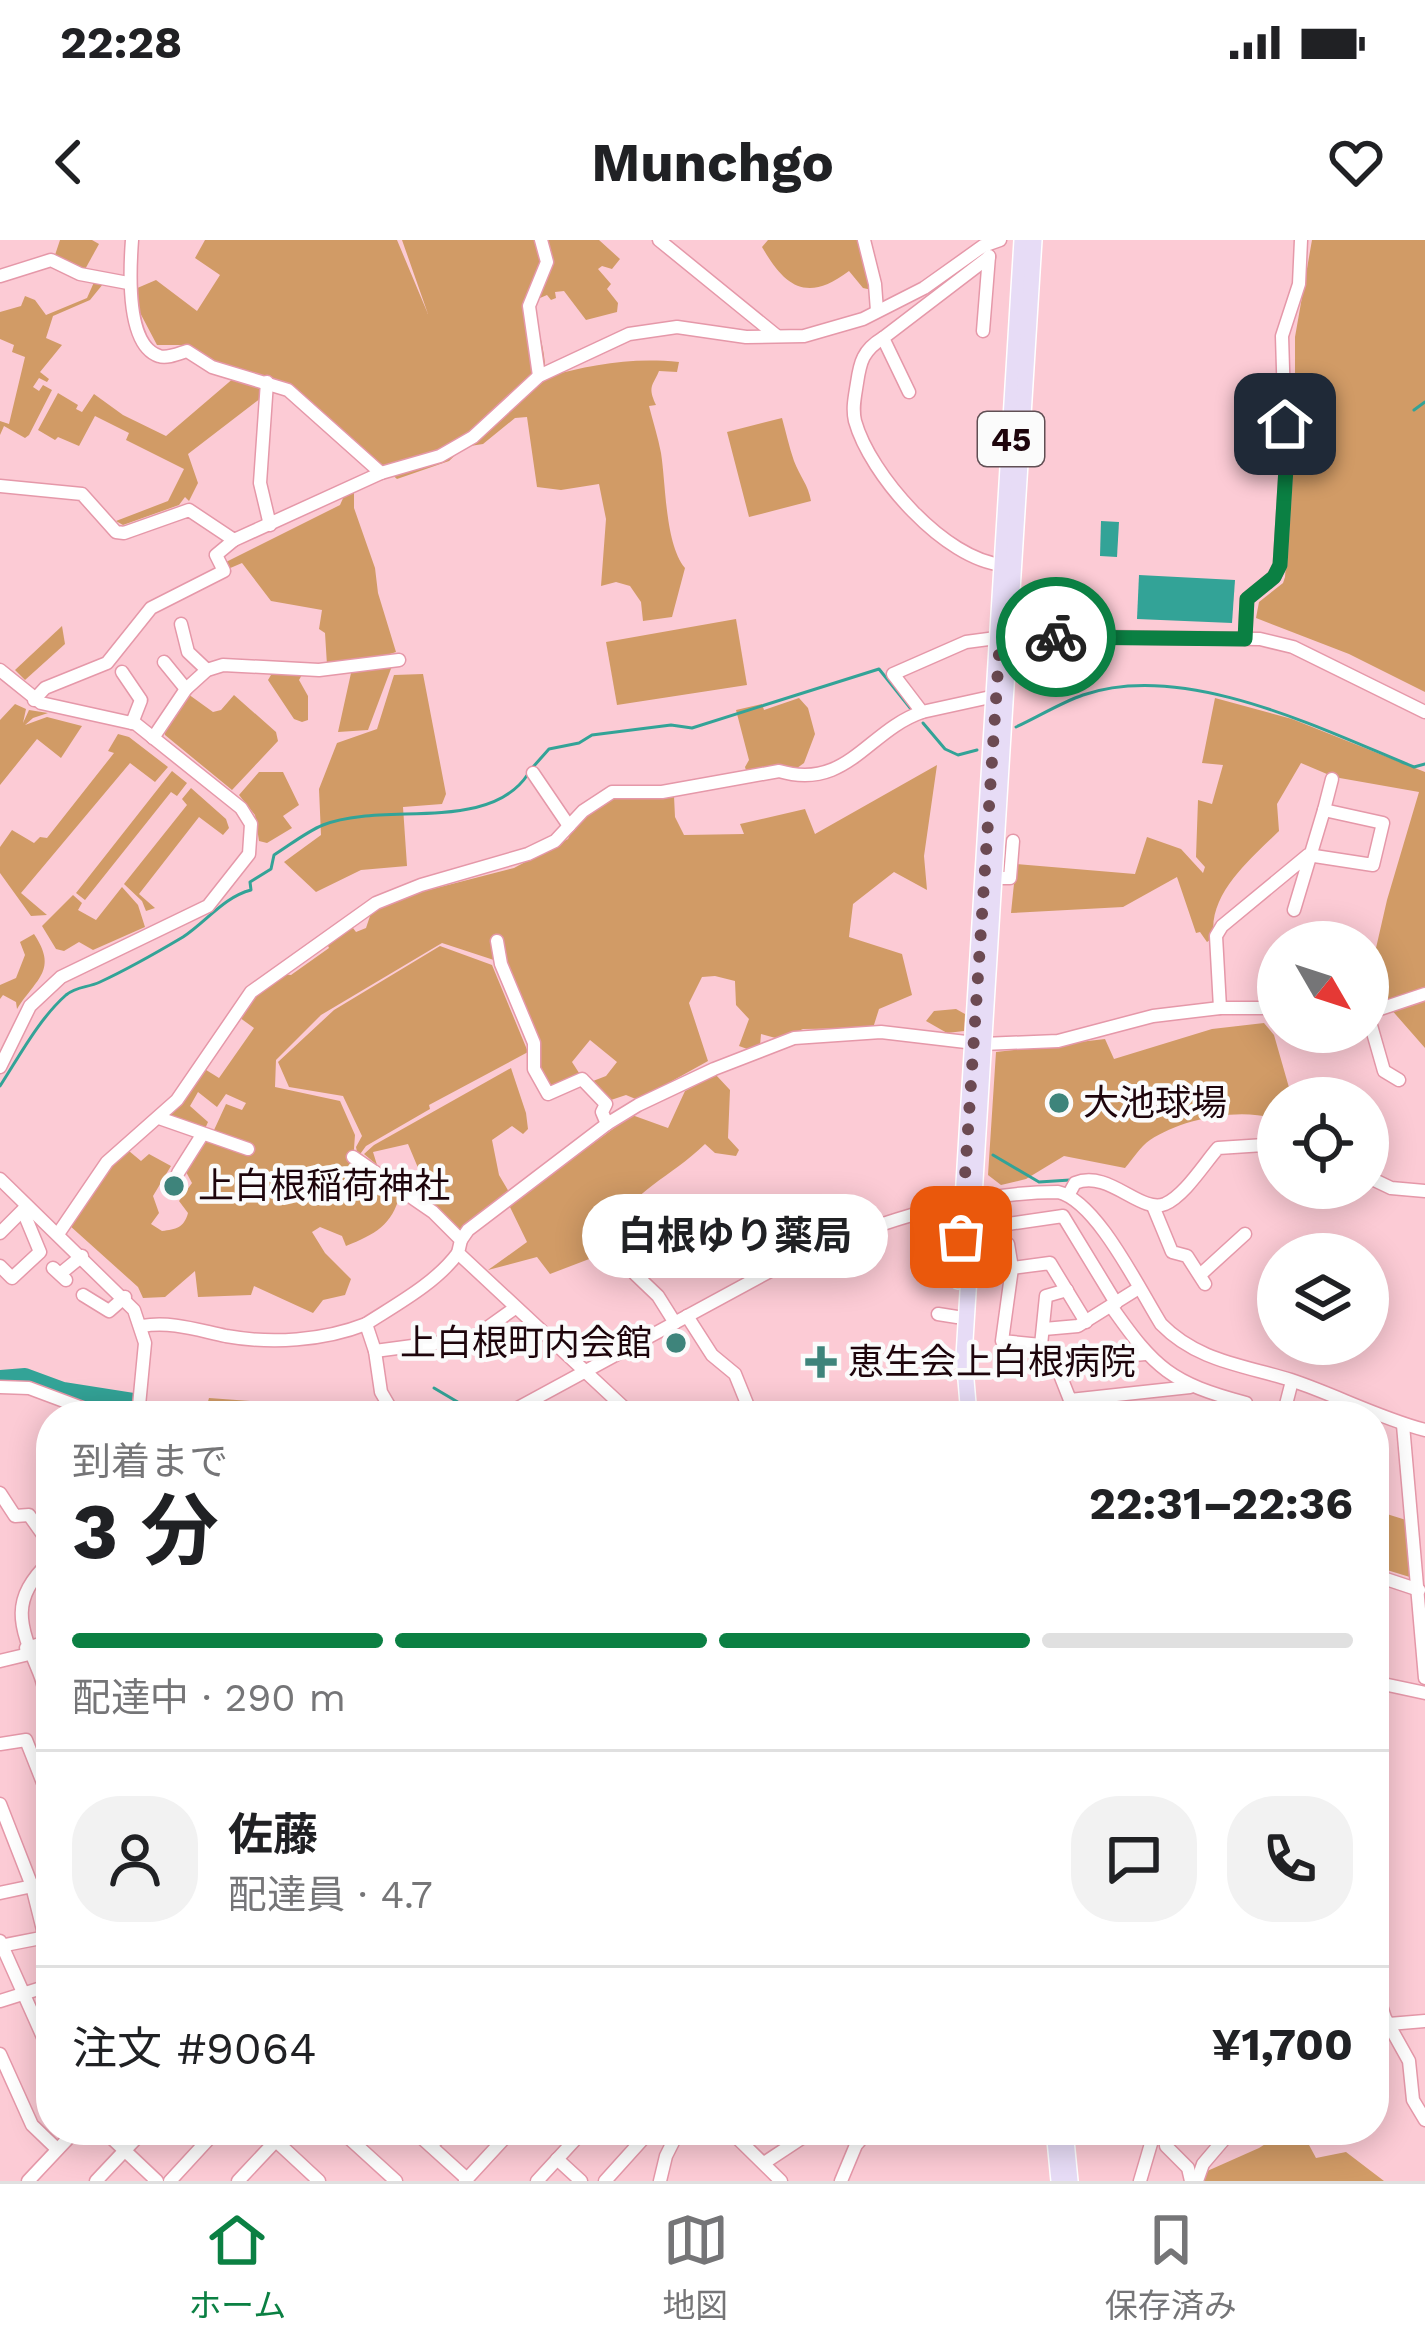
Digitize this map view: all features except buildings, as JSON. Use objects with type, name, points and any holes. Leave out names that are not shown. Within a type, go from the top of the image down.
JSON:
[{"type":"main road","name":"45","points":[[968,1401],[964,1356],[970,1201],[995,696],[1006,637],[1003,565],[1022,240]]},
{"type":"main road","name":"45","points":[[978,1043],[995,878],[1006,637],[1034,240]]},
{"type":"main road","name":"45","points":[[959,1401],[957,1317],[970,1201]]},
{"type":"main road","points":[[1055,2145],[1059,2181]]},
{"type":"main road","points":[[1066,2145],[1070,2181]]},
{"type":"street","points":[[132,240],[128,283],[147,346],[158,356],[187,351],[212,367],[288,390],[381,472]]},
{"type":"street","points":[[539,376],[529,306],[547,262],[541,240]]},
{"type":"street","points":[[658,240],[777,337]]},
{"type":"street","points":[[865,240],[877,311]]},
{"type":"street","points":[[1245,639],[1247,599],[1274,577],[1280,565],[1286,468],[1282,336],[1299,284],[1300,240]]},
{"type":"street","points":[[34,700],[45,688],[107,663],[151,608],[224,571],[216,555],[233,540],[381,472],[459,446],[539,376],[647,329],[804,336],[877,311],[993,247]]},
{"type":"street","points":[[982,331],[993,247]]},
{"type":"street","points":[[993,247],[870,345],[860,359],[853,407],[876,468],[947,542],[980,561],[1003,565]]},
{"type":"street","points":[[0,276],[51,260],[80,274],[128,283]]},
{"type":"street","points":[[883,338],[909,392]]},
{"type":"street","points":[[267,382],[260,482],[270,525]]},
{"type":"street","points":[[2,480],[82,494],[116,532],[189,510],[233,540]]},
{"type":"street","points":[[181,624],[188,652],[207,670]]},
{"type":"street","points":[[922,712],[892,674],[966,642],[1006,637],[1245,639],[1293,647],[1425,712]]},
{"type":"street","points":[[153,738],[186,689],[207,670],[223,665],[319,670],[399,660]]},
{"type":"street","points":[[164,662],[186,689]]},
{"type":"street","points":[[0,670],[34,700],[132,723],[241,808],[250,824],[249,854],[217,897],[199,912],[52,983],[31,1006],[0,1067]]},
{"type":"street","points":[[122,672],[142,700],[132,723]]},
{"type":"street","points":[[58,1234],[107,1162],[177,1100],[251,992],[376,903],[528,854],[555,841],[583,811],[612,792],[662,793],[779,771],[793,775],[841,769],[900,720],[995,696]]},
{"type":"street","points":[[883,732],[893,747]]},
{"type":"street","points":[[532,773],[569,826]]},
{"type":"street","points":[[1294,910],[1332,779]]},
{"type":"street","points":[[1220,1008],[1216,936],[1222,926],[1308,855],[1373,866],[1383,823],[1324,810]]},
{"type":"street","points":[[995,878],[1010,878],[1013,841]]},
{"type":"street","points":[[497,941],[501,964],[534,1043],[534,1069],[548,1094],[582,1079],[606,1104]]},
{"type":"street","points":[[1389,1007],[1425,994]]},
{"type":"street","points":[[142,1326],[171,1323],[229,1336],[278,1340],[329,1335],[366,1324],[450,1264],[468,1231],[607,1124],[714,1069],[794,1038],[881,1032],[978,1043],[1058,1041],[1153,1016],[1257,1007]]},
{"type":"street","points":[[1379,1053],[1384,1071],[1399,1079]]},
{"type":"street","points":[[606,1104],[630,1100],[638,1105]]},
{"type":"street","points":[[606,1104],[602,1112],[607,1124]]},
{"type":"street","points":[[159,1118],[248,1149]]},
{"type":"street","points":[[178,1173],[202,1135]]},
{"type":"street","points":[[1063,1216],[1075,1183],[1111,1184],[1153,1206],[1176,1196],[1218,1148],[1257,1145]]},
{"type":"street","points":[[353,1156],[433,1212],[515,1308],[616,1401]]},
{"type":"street","points":[[0,1179],[25,1208],[124,1297],[142,1326],[145,1343],[140,1401]]},
{"type":"street","points":[[1389,1188],[1425,1191]]},
{"type":"street","points":[[531,1401],[798,1256],[846,1236],[970,1201],[1034,1192],[1073,1197],[1111,1243],[1161,1324],[1195,1350],[1344,1401]]},
{"type":"street","points":[[1153,1206],[1172,1252],[1187,1256],[1203,1280],[1245,1234]]},
{"type":"street","points":[[0,1233],[25,1208]]},
{"type":"street","points":[[0,1266],[12,1278],[40,1252],[25,1208]]},
{"type":"street","points":[[1008,1224],[1063,1216]]},
{"type":"street","points":[[1063,1216],[1144,1354],[1190,1387],[1239,1401]]},
{"type":"street","points":[[617,1239],[635,1274],[735,1374],[746,1401]]},
{"type":"street","points":[[1008,1244],[1012,1268],[1002,1341],[1041,1345],[1055,1362],[1070,1400],[1190,1387]]},
{"type":"street","points":[[60,1274],[82,1256]]},
{"type":"street","points":[[1012,1268],[1050,1263],[1086,1322]]},
{"type":"street","points":[[1044,1329],[1086,1322],[1138,1288]]},
{"type":"street","points":[[1041,1345],[1046,1296],[1066,1290]]},
{"type":"street","points":[[85,1300],[109,1311],[124,1297]]},
{"type":"street","points":[[375,1351],[473,1338],[515,1308]]},
{"type":"street","points":[[938,1314],[957,1317]]},
{"type":"street","points":[[366,1324],[386,1401]]},
{"type":"street","points":[[1055,1362],[1144,1354]]},
{"type":"street","points":[[1287,1401],[1292,1381]]},
{"type":"street","points":[[0,1387],[29,1388],[64,1401]]},
{"type":"street","points":[[1389,1419],[1422,1430],[1425,1410]]},
{"type":"street","points":[[1403,1424],[1425,1678]]},
{"type":"street","points":[[0,1493],[15,1516],[28,1515],[36,1526]]},
{"type":"street","points":[[36,1580],[19,1611],[27,1651],[36,1668]]},
{"type":"street","points":[[1389,1580],[1419,1590]]},
{"type":"street","points":[[0,1661],[36,1647]]},
{"type":"street","points":[[1389,1685],[1425,1693]]},
{"type":"street","points":[[0,1744],[26,1740],[36,1765]]},
{"type":"street","points":[[0,1804],[36,1883]]},
{"type":"street","points":[[0,1893],[36,1885]]},
{"type":"street","points":[[36,1939],[1,1944],[36,2022]]},
{"type":"street","points":[[0,2001],[36,1988]]},
{"type":"street","points":[[1425,2021],[1389,2024],[1409,2061],[1413,2100],[1425,2120]]},
{"type":"street","points":[[0,2054],[36,2129]]},
{"type":"street","points":[[52,2145],[57,2150]]},
{"type":"street","points":[[28,2181],[62,2145]]},
{"type":"street","points":[[118,2145],[157,2181]]},
{"type":"street","points":[[96,2181],[130,2145]]},
{"type":"street","points":[[170,2181],[203,2145]]},
{"type":"street","points":[[238,2181],[271,2145]]},
{"type":"street","points":[[279,2145],[308,2178]]},
{"type":"street","points":[[356,2145],[396,2181]]},
{"type":"street","points":[[431,2146],[466,2180],[498,2145]]},
{"type":"street","points":[[537,2181],[570,2145]]},
{"type":"street","points":[[605,2181],[637,2145]]},
{"type":"street","points":[[660,2181],[671,2145]]},
{"type":"street","points":[[744,2145],[781,2181]]},
{"type":"street","points":[[764,2164],[792,2145]]},
{"type":"street","points":[[841,2181],[856,2145]]},
{"type":"street","points":[[1140,2181],[1151,2145]]},
{"type":"street","points":[[1166,2145],[1194,2181]]},
{"type":"street","points":[[1194,2181],[1219,2145]]},
{"type":"street","points":[[557,2159],[581,2181]]},
{"type":"shaded area","points":[[60,240],[99,244],[83,273],[54,258]]},
{"type":"shaded area","points":[[205,240],[397,240],[428,314],[402,240],[599,240],[620,259],[612,269],[598,269],[611,284],[607,289],[618,303],[617,312],[586,320],[564,291],[555,292],[551,300],[547,295],[533,301],[545,377],[611,363],[679,362],[677,372],[659,371],[651,390],[656,405],[649,406],[661,453],[670,530],[685,568],[672,617],[643,621],[641,602],[630,586],[616,582],[601,586],[606,519],[599,484],[561,490],[537,487],[527,417],[515,418],[483,444],[464,447],[449,461],[397,479],[287,384],[212,362],[190,345],[157,345],[137,307],[135,289],[156,280],[197,311],[220,275],[195,258]]},
{"type":"shaded area","points":[[768,240],[861,240],[872,290],[863,288],[849,271],[821,286],[798,286],[771,261],[762,247]]},
{"type":"shaded area","points":[[1312,240],[1425,240],[1425,692],[1349,654],[1256,618],[1259,602],[1285,577],[1295,444],[1295,337]]},
{"type":"shaded area","points":[[95,280],[103,284],[90,300],[53,316],[46,338],[62,345],[40,372],[47,382],[39,378],[33,387],[52,390],[29,435],[25,438],[4,426],[0,435],[0,421],[9,424],[25,357],[0,339],[0,312],[21,306],[25,296],[35,300],[46,315],[87,298]]},
{"type":"shaded area","points":[[235,377],[261,388],[261,398],[188,454],[198,483],[189,501],[185,497],[179,505],[123,525],[116,521],[168,501],[184,469],[126,440],[129,433],[95,416],[79,446],[38,430],[58,393],[82,412],[94,394],[166,436]]},
{"type":"shaded area","points":[[782,418],[811,501],[749,517],[727,432]]},
{"type":"shaded area","points":[[354,492],[354,508],[396,652],[390,654],[392,666],[368,730],[338,732],[353,664],[327,665],[325,633],[319,629],[322,610],[271,601],[242,563],[228,569],[224,563],[340,505],[344,496]]},
{"type":"shaded area","points":[[1101,521],[1119,522],[1117,557],[1100,556]]},
{"type":"shaded area","points":[[1139,575],[1235,580],[1232,623],[1137,619]]},
{"type":"shaded area","points":[[736,619],[747,685],[617,705],[606,642]]},
{"type":"shaded area","points":[[62,626],[65,644],[25,680],[15,670]]},
{"type":"shaded area","points":[[263,669],[303,673],[299,680],[308,696],[308,720],[294,719],[268,680],[271,675]]},
{"type":"shaded area","points":[[423,674],[446,794],[442,804],[403,807],[407,866],[361,870],[316,892],[284,862],[321,835],[319,789],[337,743],[377,729],[394,675]]},
{"type":"shaded area","points":[[188,694],[213,712],[234,695],[276,732],[278,741],[232,790],[165,735]]},
{"type":"shaded area","points":[[799,698],[808,708],[815,734],[804,763],[793,771],[747,774],[749,760],[736,710],[762,704],[764,710]]},
{"type":"shaded area","points":[[1215,698],[1292,719],[1425,772],[1425,1048],[1389,1007],[1389,921],[1382,921],[1419,792],[1334,777],[1301,763],[1277,804],[1279,831],[1224,892],[1217,906],[1214,937],[1207,942],[1196,933],[1177,877],[1123,907],[1011,913],[1016,864],[1135,874],[1147,837],[1181,849],[1203,873],[1205,867],[1196,857],[1198,800],[1212,804],[1223,765],[1202,763]]},
{"type":"shaded area","points":[[15,704],[26,709],[23,723],[29,710],[48,713],[25,725],[47,717],[82,726],[61,758],[37,739],[0,785],[0,720]]},
{"type":"shaded area","points":[[118,734],[168,767],[155,782],[130,763],[21,893],[47,915],[31,916],[0,873],[0,847],[12,830],[34,843],[47,838],[114,753],[108,751]]},
{"type":"shaded area","points":[[937,765],[924,856],[927,890],[894,872],[853,904],[849,937],[902,954],[912,995],[879,1009],[873,1028],[803,1029],[779,1039],[761,1034],[760,1046],[750,1050],[739,1046],[749,1019],[736,1005],[735,981],[702,977],[689,1003],[708,1061],[638,1100],[626,1095],[608,1101],[593,1081],[606,1076],[617,1062],[590,1040],[572,1062],[581,1076],[551,1088],[538,1069],[503,963],[442,943],[321,1015],[276,1060],[275,1087],[340,1101],[355,1135],[353,1162],[400,1194],[387,1221],[356,1242],[346,1246],[342,1236],[320,1227],[312,1232],[351,1279],[345,1295],[323,1300],[313,1313],[254,1286],[251,1295],[198,1297],[195,1271],[165,1297],[143,1298],[138,1287],[69,1225],[108,1163],[129,1151],[141,1161],[149,1154],[171,1166],[153,1196],[159,1213],[151,1224],[162,1231],[182,1225],[188,1213],[179,1201],[192,1183],[185,1170],[202,1139],[209,1141],[226,1104],[242,1110],[246,1103],[226,1094],[217,1107],[198,1092],[190,1106],[208,1122],[203,1133],[165,1114],[203,1068],[219,1078],[254,1028],[236,1015],[255,991],[280,974],[291,975],[329,948],[325,939],[350,924],[356,932],[366,928],[373,907],[382,902],[514,868],[568,839],[578,817],[606,798],[661,789],[674,796],[675,817],[684,835],[744,834],[740,824],[805,809],[815,834]]},
{"type":"shaded area","points":[[172,771],[187,783],[177,796],[171,792],[85,900],[76,893]]},
{"type":"shaded area","points":[[259,772],[283,772],[299,805],[283,816],[292,828],[267,843],[259,841],[255,815],[239,795]]},
{"type":"shaded area","points":[[191,788],[226,819],[229,828],[223,835],[199,817],[139,894],[155,908],[146,911],[124,884],[187,805],[182,799]]},
{"type":"shaded area","points":[[122,887],[138,905],[145,927],[93,950],[79,942],[64,951],[56,949],[42,926],[73,895],[82,903],[78,910],[96,920]]},
{"type":"shaded area","points":[[34,934],[44,965],[17,1009],[16,1002],[3,995],[0,999],[0,985],[16,978],[25,955],[20,942]]},
{"type":"shaded area","points":[[440,946],[492,965],[528,1052],[429,1105],[430,1109],[366,1146],[358,1157],[356,1147],[362,1136],[343,1096],[289,1087],[278,1062],[334,1010]]},
{"type":"shaded area","points":[[956,1009],[965,1014],[964,1031],[947,1033],[926,1021],[934,1011]]},
{"type":"shaded area","points":[[1257,1024],[1257,1053],[1279,1053],[1286,1077],[1257,1077],[1257,1115],[1195,1121],[1163,1133],[1150,1140],[1125,1168],[1064,1156],[1026,1179],[1001,1185],[988,1175],[996,1052],[1105,1039],[1114,1059],[1212,1029]]},
{"type":"shaded area","points":[[511,1068],[528,1129],[523,1134],[512,1126],[492,1140],[499,1175],[509,1192],[457,1232],[437,1213],[408,1144],[373,1152],[377,1165],[364,1154]]},
{"type":"shaded area","points":[[716,1075],[730,1090],[728,1138],[739,1150],[736,1156],[715,1153],[705,1144],[629,1206],[610,1234],[618,1248],[550,1274],[537,1257],[488,1270],[527,1242],[509,1205],[632,1115],[668,1128],[685,1091]]},
{"type":"shaded area","points":[[1389,1515],[1406,1520],[1413,1578],[1389,1571]]},
{"type":"shaded area","points":[[1309,2145],[1316,2158],[1346,2152],[1384,2181],[1203,2181],[1205,2172],[1259,2148]]},
{"type":"waterway","points":[[1414,410],[1425,402]]},
{"type":"waterway","points":[[533,767],[549,749],[592,735],[671,725],[692,728],[879,669],[911,709]]},
{"type":"waterway","points":[[1016,727],[1083,695],[1122,686],[1164,686],[1252,704],[1414,767],[1425,764]]},
{"type":"waterway","points":[[923,723],[945,749],[958,755],[977,750]]},
{"type":"waterway","points":[[0,1086],[39,1026],[66,995],[183,937],[224,904],[251,890],[250,882],[271,869],[274,855],[310,831],[347,818],[488,804],[528,774]]},
{"type":"waterway","points":[[993,1155],[1039,1182],[1070,1180]]},
{"type":"waterway","points":[[0,1378],[25,1376],[63,1390],[133,1401]]},
{"type":"waterway","points":[[434,1388],[456,1401]]},
{"type":"way so far","points":[[961,1237],[1000,638],[1056,637]]},
{"type":"place","name":"大池球場","points":[[1059,1103]]},
{"type":"place","name":"上白根稲荷神社","points":[[174,1186]]},
{"type":"place","name":"白根ゆり薬局","points":[[961,1237]]},
{"type":"place","name":"上白根町内会館","points":[[676,1343]]},
{"type":"place","name":"恵生会上白根病院","points":[[821,1362]]},
{"type":"route","points":[[1056,637],[1245,639],[1247,599],[1274,577],[1280,565],[1285,424]]}]
